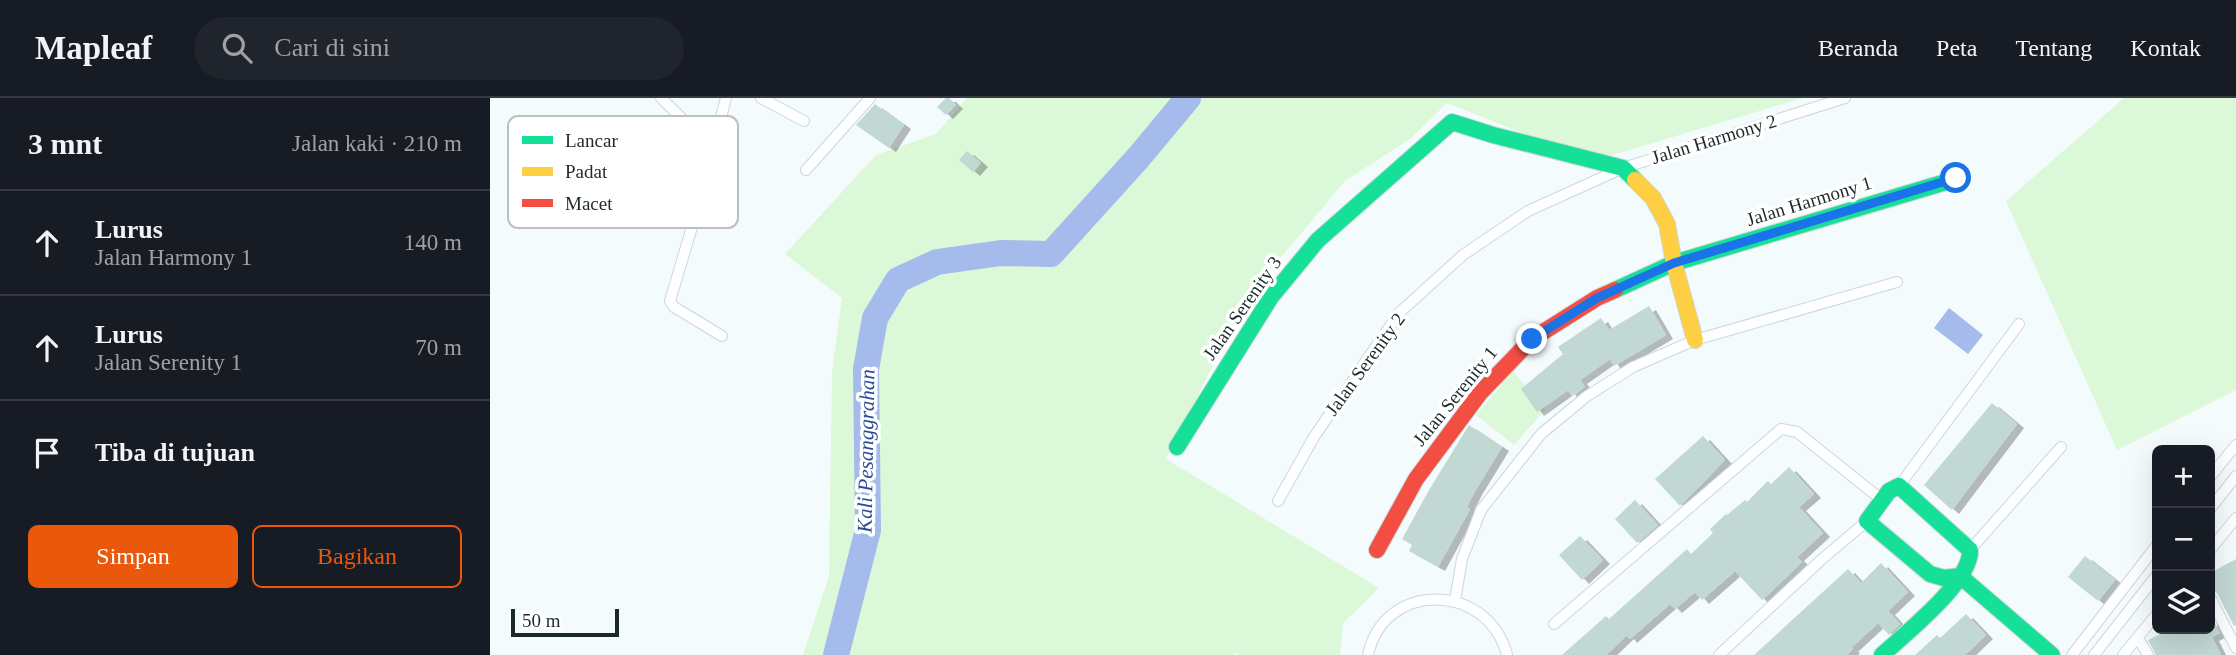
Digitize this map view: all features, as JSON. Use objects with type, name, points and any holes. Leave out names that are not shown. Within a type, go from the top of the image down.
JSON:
[{"type":"street","points":[[661,98],[679,116]]},
{"type":"street","points":[[721,116],[726,98]]},
{"type":"street","points":[[761,98],[804,121]]},
{"type":"street","points":[[806,170],[870,98]]},
{"type":"street","name":"Jalan Harmony 2","points":[[1623,168],[1845,98]]},
{"type":"street","name":"Jalan Serenity 3","points":[[1177,447],[1270,297],[1310,250],[1452,122],[1623,168]]},
{"type":"street","points":[[1623,168],[1653,198],[1667,223],[1674,263],[1695,340]]},
{"type":"street","name":"Jalan Serenity 2","points":[[1278,502],[1314,437],[1399,313],[1463,255],[1528,211],[1623,168]]},
{"type":"street","name":"Jalan Harmony 1","points":[[1674,263],[1956,178]]},
{"type":"street","points":[[691,228],[670,301],[674,307],[722,336]]},
{"type":"street","name":"Jalan Serenity 1","points":[[1377,550],[1416,479],[1480,393],[1532,339],[1597,298],[1674,263]]},
{"type":"street","points":[[1455,601],[1462,559],[1481,510],[1541,434],[1587,396],[1633,367],[1695,340],[1897,282]]},
{"type":"street","points":[[1719,655],[1867,521],[1889,491],[1899,486],[2020,324]]},
{"type":"street","points":[[1553,624],[1780,429],[1797,432],[1882,500]]},
{"type":"street","points":[[2215,471],[2236,445]]},
{"type":"street","points":[[1882,655],[1933,607],[1960,576],[1970,563],[1970,550],[2061,447]]},
{"type":"street","points":[[2211,508],[2236,476]]},
{"type":"street","points":[[1899,486],[1970,550]]},
{"type":"street","points":[[2215,544],[2236,519]]},
{"type":"street","points":[[1867,521],[1930,574],[1944,578],[1960,576],[2052,655]]},
{"type":"street","points":[[2073,655],[2152,552]]},
{"type":"street","points":[[2094,655],[2152,581]]},
{"type":"street","points":[[1368,655],[1383,624],[1401,608],[1418,601],[1437,598],[1455,601],[1475,610],[1492,624],[1504,642],[1507,655]]},
{"type":"street","points":[[2215,607],[2236,648]]},
{"type":"street","points":[[2123,655],[2152,620]]},
{"type":"street","points":[[2138,638],[2148,655]]},
{"type":"green space","points":[[967,98],[1802,98],[1593,161],[1447,103],[1410,139],[1345,181],[1246,299],[1166,459],[1379,588],[1343,623],[1340,655],[803,655],[829,576],[832,372],[842,298],[785,254],[876,155],[936,134]]},
{"type":"green space","points":[[2124,98],[2236,98],[2236,390],[2117,450],[2006,201]]},
{"type":"green space","points":[[1513,371],[1545,410],[1514,445],[1476,415]]},
{"type":"water","points":[[1949,308],[1983,335],[1968,354],[1934,328]]},
{"type":"building","points":[[946,98],[956,105],[946,115],[937,107]]},
{"type":"building","points":[[875,104],[904,125],[889,148],[856,125]]},
{"type":"building","points":[[967,151],[981,163],[973,172],[959,160]]},
{"type":"building","points":[[1649,306],[1666,335],[1614,366],[1610,359],[1580,380],[1585,387],[1572,396],[1568,390],[1537,412],[1521,389],[1563,354],[1558,347],[1601,318],[1609,330]]},
{"type":"building","points":[[1992,403],[2017,424],[1952,510],[1924,485]]},
{"type":"building","points":[[1469,425],[1502,447],[1475,491],[1467,507],[1470,509],[1438,567],[1409,551],[1412,545],[1402,539]]},
{"type":"building","points":[[1703,436],[1725,460],[1680,506],[1655,479]]},
{"type":"building","points":[[1789,467],[1814,494],[1799,507],[1823,533],[1797,557],[1802,562],[1762,600],[1735,571],[1702,600],[1695,592],[1675,609],[1670,604],[1630,639],[1627,635],[1606,655],[1562,655],[1606,616],[1609,619],[1687,549],[1691,554],[1713,533],[1710,529],[1726,514],[1745,500],[1747,502],[1768,481],[1771,484]]},
{"type":"building","points":[[1635,500],[1658,525],[1637,543],[1615,519]]},
{"type":"building","points":[[1580,536],[1603,560],[1582,580],[1559,555]]},
{"type":"building","points":[[2085,556],[2115,580],[2098,601],[2068,577]]},
{"type":"building","points":[[2236,559],[2234,626],[2215,592],[2215,570]]},
{"type":"building","points":[[1881,563],[1908,592],[1888,611],[1900,624],[1889,635],[1878,623],[1847,655],[1754,655],[1848,569],[1861,583]]},
{"type":"building","points":[[1966,614],[1986,635],[1965,655],[1915,655],[1937,635],[1940,638]]},
{"type":"building","points":[[2215,624],[2220,633],[2212,637],[2221,655],[2156,655],[2148,640],[2161,634],[2215,634]]},
{"type":"waterway","name":"Kali Pesanggrahan","points":[[836,655],[868,530],[866,369],[875,318],[898,280],[937,262],[1001,253],[1051,254],[1188,98]]},
{"type":"traffic: fast","points":[[1177,447],[1271,297],[1318,240],[1452,122],[1623,168],[1635,180]]},
{"type":"traffic: fast","points":[[1615,290],[1674,263],[1956,179]]},
{"type":"traffic: fast","points":[[1882,655],[1949,591],[1960,577],[1968,563],[1970,550],[1899,486],[1889,491],[1867,521],[1930,574],[1944,578],[1960,576],[2052,655]]},
{"type":"traffic: slow","points":[[1635,180],[1653,198],[1667,224],[1674,263],[1695,340]]},
{"type":"traffic: jam","points":[[1377,550],[1416,479],[1480,393],[1532,339],[1597,298],[1615,290]]},
{"type":"route","points":[[1532,339],[1597,298],[1674,263],[1956,178]]}]
